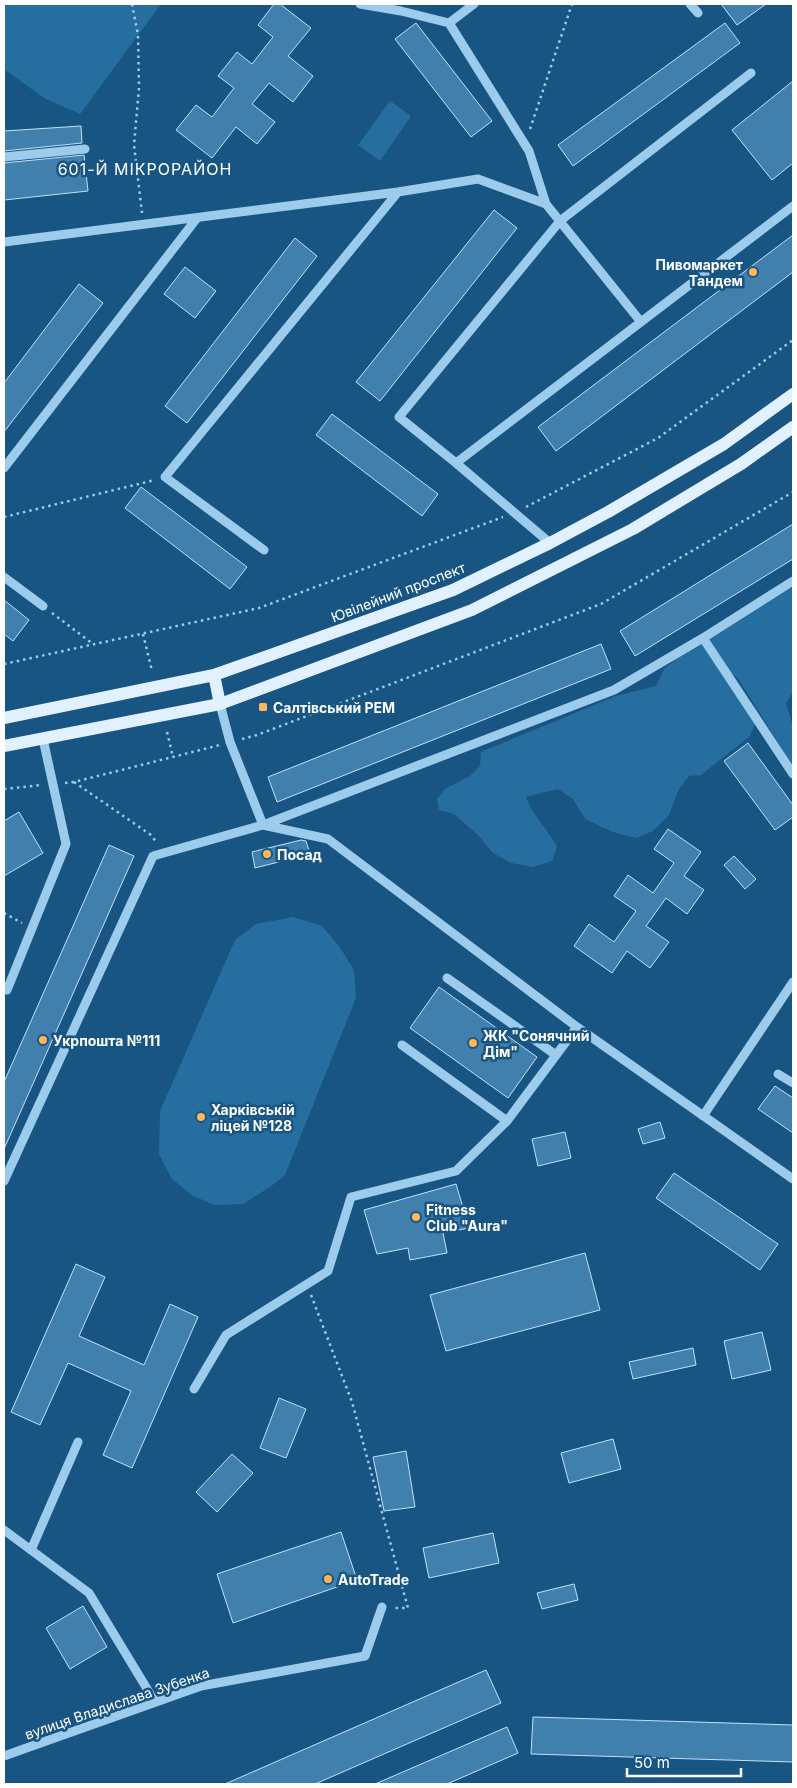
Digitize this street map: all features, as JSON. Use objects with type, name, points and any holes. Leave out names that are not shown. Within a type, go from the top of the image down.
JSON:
[{"type":"main road","name":"Ювілейний проспект","points":[[4,718],[214,675],[453,590],[550,543],[608,512],[724,444],[793,394]]},
{"type":"main road","points":[[4,746],[220,704],[472,610],[633,529],[741,464],[793,427]]},
{"type":"main road","points":[[214,675],[220,704]]},
{"type":"street","points":[[360,4],[400,7],[449,23],[529,151],[546,204],[641,322]]},
{"type":"street","points":[[449,23],[474,4]]},
{"type":"street","points":[[690,4],[698,13]]},
{"type":"street","points":[[550,543],[399,417],[560,221],[751,72]]},
{"type":"street","points":[[4,157],[85,149]]},
{"type":"street","points":[[4,242],[398,192],[478,180],[546,204]]},
{"type":"street","points":[[264,550],[165,477],[398,192]]},
{"type":"street","points":[[456,463],[793,206]]},
{"type":"street","points":[[4,468],[197,218]]},
{"type":"street","points":[[4,577],[43,606]]},
{"type":"street","points":[[4,1181],[153,856],[263,825],[614,690],[704,638],[793,581]]},
{"type":"street","points":[[704,638],[793,774]]},
{"type":"street","points":[[220,704],[230,742],[263,825]]},
{"type":"street","points":[[4,989],[7,990],[66,844],[43,739]]},
{"type":"street","points":[[263,825],[328,839],[577,1027],[793,1180]]},
{"type":"street","points":[[447,978],[556,1055]]},
{"type":"street","points":[[703,1116],[793,982]]},
{"type":"street","points":[[194,1389],[226,1335],[328,1271],[351,1197],[456,1171],[507,1121],[577,1027]]},
{"type":"street","points":[[402,1045],[507,1121]]},
{"type":"street","points":[[778,1074],[793,1083]]},
{"type":"street","points":[[31,1550],[78,1442]]},
{"type":"street","points":[[4,1530],[89,1593],[155,1702]]},
{"type":"street","name":"вулиця Владислава Зубенка","points":[[4,1756],[201,1686],[365,1656],[382,1607]]},
{"type":"path","points":[[132,4],[138,34],[140,88],[134,145],[144,224]]},
{"type":"path","points":[[525,144],[572,4]]},
{"type":"path","points":[[4,664],[259,608],[515,513],[658,438],[793,340]]},
{"type":"path","points":[[4,517],[165,477]]},
{"type":"path","points":[[4,789],[74,782],[257,735],[601,604],[793,492]]},
{"type":"path","points":[[43,606],[93,644]]},
{"type":"path","points":[[143,633],[152,671]]},
{"type":"path","points":[[167,732],[172,757]]},
{"type":"path","points":[[74,782],[151,835],[164,853]]},
{"type":"path","points":[[4,912],[32,929]]},
{"type":"path","points":[[307,1285],[352,1402],[408,1608],[382,1607]]},
{"type":"shaded area","points":[[4,4],[161,4],[80,114],[44,98],[4,69]]},
{"type":"shaded area","points":[[390,101],[411,116],[380,161],[358,145]]},
{"type":"shaded area","points":[[793,587],[793,692],[786,703],[793,727],[793,766],[739,680],[730,672],[709,639]]},
{"type":"shaded area","points":[[703,644],[755,724],[750,736],[701,775],[689,776],[679,789],[669,815],[653,831],[636,838],[613,832],[585,819],[573,799],[558,789],[526,797],[557,847],[552,861],[533,867],[511,863],[493,853],[479,836],[454,814],[439,810],[437,799],[445,789],[470,776],[480,766],[481,752],[616,696],[656,686],[664,669],[678,658]]},
{"type":"shaded area","points":[[293,917],[322,926],[339,946],[354,970],[356,998],[285,1175],[243,1204],[215,1205],[193,1196],[172,1179],[159,1154],[160,1111],[235,940],[256,924]]},
{"type":"building","points":[[274,4],[280,4],[311,28],[288,56],[313,76],[293,102],[269,83],[252,104],[275,122],[257,144],[236,127],[212,158],[176,130],[196,105],[212,117],[234,88],[218,76],[237,52],[252,64],[273,37],[258,25]]},
{"type":"building","points":[[721,4],[766,4],[737,25]]},
{"type":"building","points":[[416,23],[492,121],[471,137],[395,39]]},
{"type":"building","points":[[725,23],[740,43],[573,166],[558,145]]},
{"type":"building","points":[[793,81],[793,163],[772,180],[732,130]]},
{"type":"building","points":[[81,126],[82,143],[4,151],[4,131]]},
{"type":"building","points":[[84,155],[88,191],[4,200],[4,163]]},
{"type":"building","points":[[494,210],[517,228],[380,401],[356,382]]},
{"type":"building","points":[[793,235],[793,272],[556,451],[538,427]]},
{"type":"building","points":[[295,238],[317,256],[187,423],[165,406]]},
{"type":"building","points":[[185,267],[216,291],[195,318],[164,294]]},
{"type":"building","points":[[79,284],[103,303],[4,432],[4,383]]},
{"type":"building","points":[[332,414],[438,494],[422,516],[316,435]]},
{"type":"building","points":[[141,487],[247,567],[230,589],[125,508]]},
{"type":"building","points":[[793,524],[793,559],[635,656],[620,631]]},
{"type":"building","points":[[4,600],[29,620],[13,641],[4,634]]},
{"type":"building","points":[[601,644],[611,669],[277,802],[268,777]]},
{"type":"building","points":[[748,743],[793,805],[793,817],[775,830],[724,761]]},
{"type":"building","points":[[19,812],[43,853],[4,876],[4,821]]},
{"type":"building","points":[[668,829],[701,852],[684,876],[704,890],[687,914],[666,898],[646,926],[669,942],[650,968],[627,951],[612,973],[574,946],[589,924],[614,942],[636,911],[614,896],[628,875],[653,893],[674,863],[654,849]]},
{"type":"building","points":[[301,840],[306,841],[310,854],[255,868],[252,852]]},
{"type":"building","points":[[109,845],[134,856],[4,1149],[4,1082]]},
{"type":"building","points":[[734,856],[756,879],[745,889],[724,865]]},
{"type":"building","name":"ЖК \"Сонячний Дім\"","points":[[439,987],[537,1057],[508,1098],[410,1028]]},
{"type":"building","points":[[775,1086],[793,1098],[793,1133],[758,1109]]},
{"type":"building","points":[[660,1122],[665,1138],[643,1144],[638,1129]]},
{"type":"building","points":[[565,1132],[571,1158],[538,1166],[532,1139]]},
{"type":"building","points":[[674,1173],[778,1244],[760,1270],[656,1198]]},
{"type":"building","name":"Fitness Club \"Aura\"","points":[[456,1184],[469,1228],[443,1233],[447,1253],[410,1260],[408,1248],[377,1254],[364,1210]]},
{"type":"building","points":[[585,1253],[600,1310],[446,1351],[430,1295]]},
{"type":"building","points":[[76,1264],[105,1277],[79,1336],[144,1365],[170,1304],[198,1317],[132,1468],[103,1455],[131,1391],[68,1363],[40,1425],[11,1412]]},
{"type":"building","points":[[762,1332],[771,1370],[732,1379],[724,1341]]},
{"type":"building","points":[[693,1348],[696,1365],[633,1379],[629,1362]]},
{"type":"building","points":[[279,1398],[306,1409],[286,1458],[260,1448]]},
{"type":"building","points":[[613,1439],[621,1469],[569,1483],[561,1453]]},
{"type":"building","points":[[406,1451],[415,1507],[384,1511],[373,1457]]},
{"type":"building","points":[[232,1454],[253,1473],[217,1512],[196,1492]]},
{"type":"building","points":[[341,1532],[357,1580],[233,1623],[217,1574]]},
{"type":"building","points":[[493,1533],[499,1563],[429,1578],[423,1548]]},
{"type":"building","points":[[574,1584],[578,1600],[542,1609],[537,1593]]},
{"type":"building","points":[[83,1606],[107,1647],[70,1669],[46,1628]]},
{"type":"building","points":[[486,1670],[501,1703],[315,1784],[225,1784]]},
{"type":"building","points":[[533,1717],[793,1725],[793,1762],[531,1754]]},
{"type":"building","points":[[507,1727],[518,1753],[447,1784],[375,1784]]},
{"type":"place","name":"Пивомаркет Тандем","points":[[753,272]]},
{"type":"place","name":"Салтівський РЕМ","points":[[263,707]]},
{"type":"place","name":"Посад","points":[[267,854]]},
{"type":"place","name":"Укрпошта №111","points":[[43,1040]]},
{"type":"place","name":"ЖК \"Сонячний Дім\"","points":[[473,1043]]},
{"type":"place","name":"Харківській ліцей №128","points":[[201,1117]]},
{"type":"place","name":"Fitness Club \"Aura\"","points":[[416,1217]]},
{"type":"place","name":"AutoTrade","points":[[328,1579]]},
{"type":"district","name":"601-Й МІКРОРАЙОН","points":[[145,169]]}]
